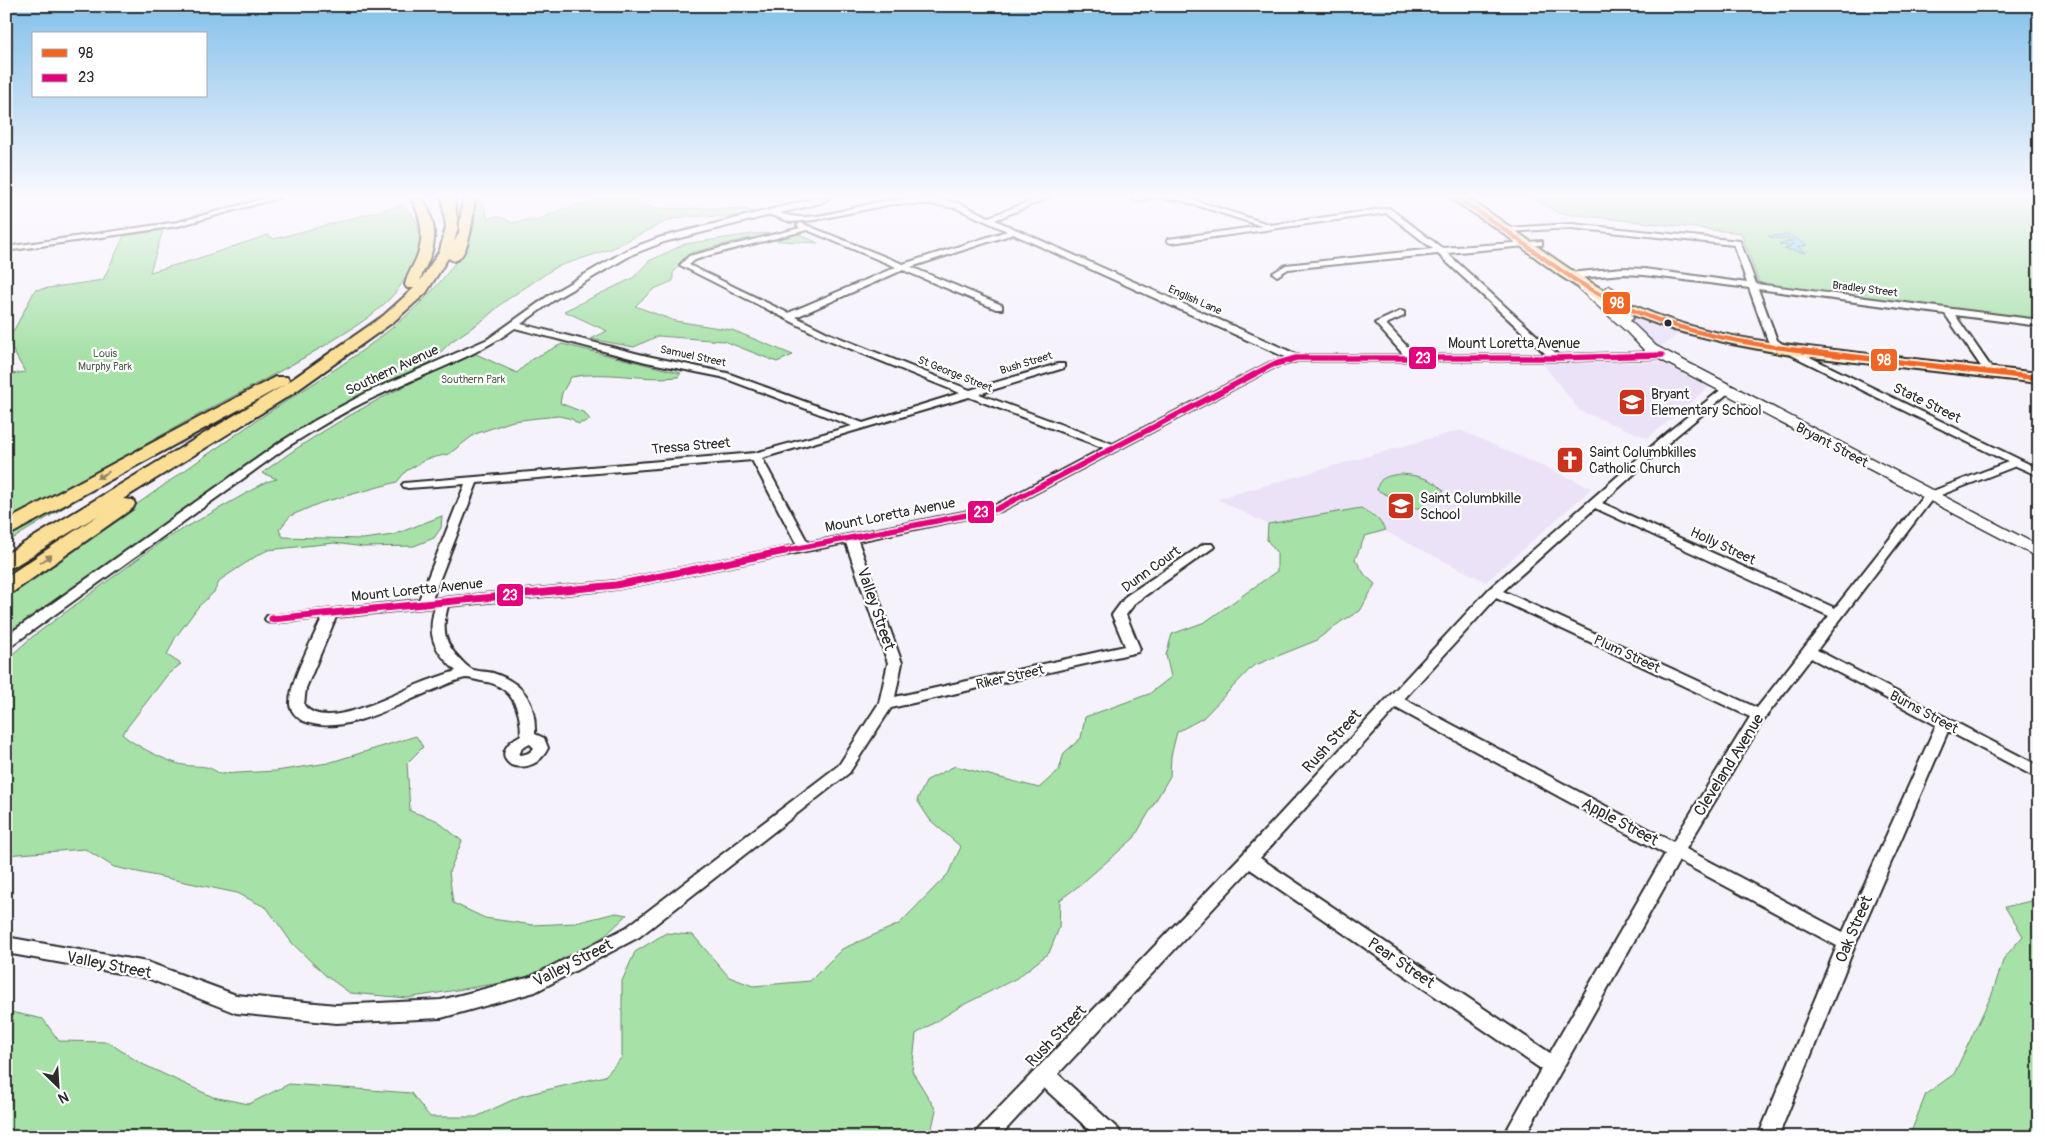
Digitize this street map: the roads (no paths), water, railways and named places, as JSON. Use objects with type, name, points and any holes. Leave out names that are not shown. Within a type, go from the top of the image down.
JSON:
[{"type":"main road","points":[[416,287],[414,274],[424,257],[426,250]]},
{"type":"main road","points":[[6,550],[300,369],[372,321],[416,287],[434,250]]},
{"type":"main road","points":[[6,587],[374,330],[416,287],[443,256],[445,250]]},
{"type":"main road","points":[[416,287],[428,287],[442,272],[457,250]]},
{"type":"main road","points":[[1535,250],[1576,278],[1625,316],[1646,315],[1712,335],[1779,345],[1987,369],[2039,378]]},
{"type":"main road","points":[[1547,250],[1576,278],[1625,316]]},
{"type":"main road","points":[[1576,278],[1609,290],[1642,306],[1681,319],[1779,345]]},
{"type":"main road","points":[[1609,290],[1614,294],[1625,316]]},
{"type":"main road","name":"Bryant Street","points":[[1625,316],[1652,349],[1662,355],[2039,553]]},
{"type":"main road","points":[[6,529],[300,369]]},
{"type":"main road","points":[[1987,369],[2039,371]]},
{"type":"main road","points":[[6,563],[286,391]]},
{"type":"street","name":"Southern Avenue","points":[[6,643],[318,422],[372,394],[491,341],[569,286],[634,250]]},
{"type":"street","name":"St George Street","points":[[718,250],[692,258],[684,265],[828,336],[970,394],[1113,448]]},
{"type":"street","points":[[859,250],[999,308]]},
{"type":"street","points":[[790,316],[900,268],[954,250]]},
{"type":"street","name":"English Lane","points":[[1057,250],[1296,358]]},
{"type":"street","points":[[1277,273],[1286,267],[1448,250]]},
{"type":"street","points":[[1739,250],[1779,345]]},
{"type":"street","points":[[1440,251],[1556,358]]},
{"type":"street","name":"Bradley Street","points":[[1576,278],[1634,271],[2039,323]]},
{"type":"street","points":[[1948,311],[1987,369]]},
{"type":"street","points":[[1401,314],[1380,323],[1412,358]]},
{"type":"street","name":"Samuel Street","points":[[514,325],[646,359],[724,374],[863,426]]},
{"type":"street","name":"State Street","points":[[1779,345],[2039,473]]},
{"type":"street","name":"Mount Loretta Avenue","points":[[272,619],[616,585],[997,510],[1272,365],[1296,358],[1556,358],[1662,355]]},
{"type":"street","name":"Bush Street","points":[[970,394],[1061,366]]},
{"type":"street","name":"Rush Street","points":[[985,1137],[1249,859],[1494,592],[1679,428],[1727,390]]},
{"type":"street","name":"Tressa Street","points":[[408,485],[756,456],[970,394]]},
{"type":"street","points":[[756,456],[804,547]]},
{"type":"street","points":[[1930,496],[2017,462]]},
{"type":"street","points":[[424,604],[472,481]]},
{"type":"street","name":"Cleveland Avenue","points":[[1513,1137],[1674,852],[1759,715],[1930,496]]},
{"type":"street","name":"Holly Street","points":[[1595,504],[1838,615]]},
{"type":"street","name":"Valley Street","points":[[6,946],[147,970],[236,1004],[336,1014],[442,1009],[535,984],[633,932],[844,769],[886,704],[895,663],[851,539]]},
{"type":"street","name":"Dunn Court","points":[[1133,649],[1119,615],[1130,599],[1208,547]]},
{"type":"street","name":"Plum Street","points":[[1494,592],[1759,715]]},
{"type":"street","points":[[442,602],[436,630],[438,639],[444,649],[467,673]]},
{"type":"street","points":[[331,613],[299,688],[297,706],[305,715],[318,720],[337,719],[360,714],[381,707],[433,684],[467,673],[506,682],[520,695],[527,712],[528,738]]},
{"type":"street","name":"Riker Street","points":[[886,704],[1133,649]]},
{"type":"street","name":"Burns Street","points":[[1808,651],[2039,773]]},
{"type":"street","name":"Apple Street","points":[[1393,700],[1847,943]]},
{"type":"street","name":"Oak Street","points":[[1768,1137],[1847,943],[1944,723]]},
{"type":"street","name":"Pear Street","points":[[1249,859],[1554,1067]]},
{"type":"street","points":[[1043,1074],[1112,1137]]},
{"type":"place","name":"Bryant Elementary School","points":[[1632,402]]},
{"type":"place","name":"Saint Columbkilles Catholic Church","points":[[1570,460]]},
{"type":"place","name":"Saint Columbkille School","points":[[1401,506]]},
{"type":"park label","name":"Louis Murphy Park","points":[[105,359]]},
{"type":"park label","name":"Southern Park","points":[[473,379]]}]
